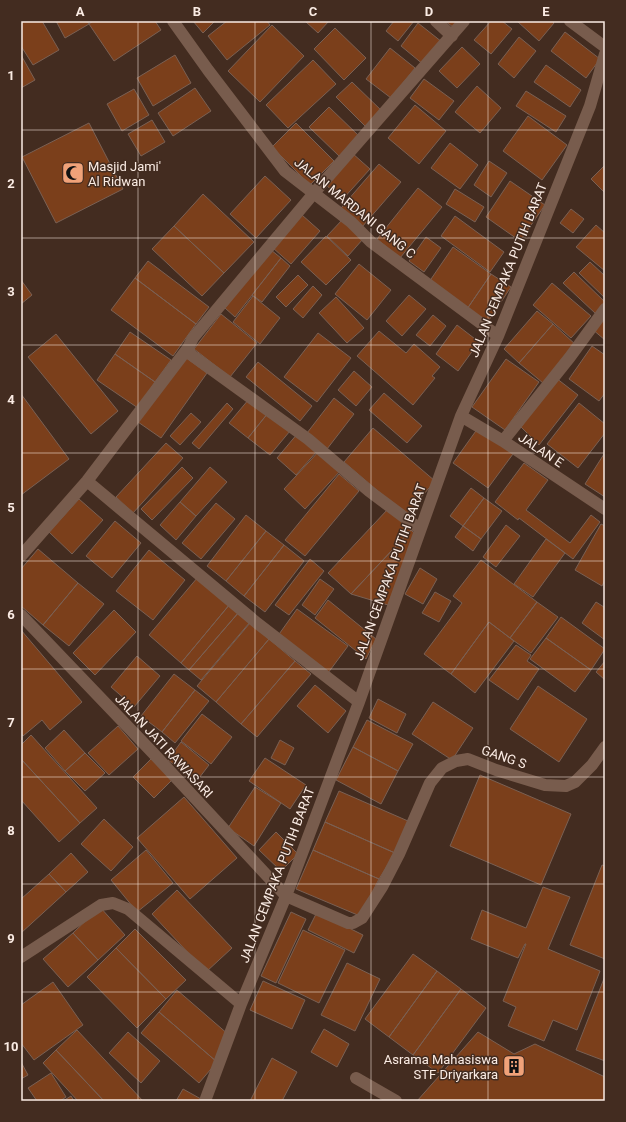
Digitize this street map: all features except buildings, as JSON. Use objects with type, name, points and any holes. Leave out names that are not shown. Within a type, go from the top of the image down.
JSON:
[{"type":"street","name":"JALAN MARDANI GANG C","points":[[173,21],[208,70],[285,171],[351,222],[371,242],[498,336]]},
{"type":"street","points":[[436,21],[452,36]]},
{"type":"street","points":[[21,556],[87,481],[188,348],[192,338],[314,193],[464,21]]},
{"type":"street","points":[[570,21],[605,47]]},
{"type":"street","name":"JALAN CEMPAKA PUTIH BARAT","points":[[205,1101],[241,1004],[286,896],[359,702],[461,416],[498,336],[590,106],[605,54]]},
{"type":"street","points":[[503,441],[570,358],[605,309]]},
{"type":"street","points":[[188,348],[190,354],[308,439],[369,492],[420,529]]},
{"type":"street","name":"JALAN E","points":[[461,416],[503,441],[605,509]]},
{"type":"street","points":[[87,481],[257,623],[359,702]]},
{"type":"street","name":"JALAN JATI RAWASARI","points":[[21,615],[286,896]]},
{"type":"street","name":"GANG S","points":[[286,896],[348,923],[354,923],[359,920],[369,909],[382,887],[399,854],[430,783],[442,768],[456,761],[468,759],[496,770],[545,785],[566,786],[575,782],[592,765],[605,747]]},
{"type":"street","points":[[21,957],[100,905],[113,903],[128,909],[241,1004]]},
{"type":"street","points":[[356,1078],[396,1101]]},
{"type":"place","name":"Masjid Jami' Al Ridwan","points":[[73,173]]},
{"type":"place","name":"Asrama Mahasiswa STF Driyarkara","points":[[514,1066]]}]
